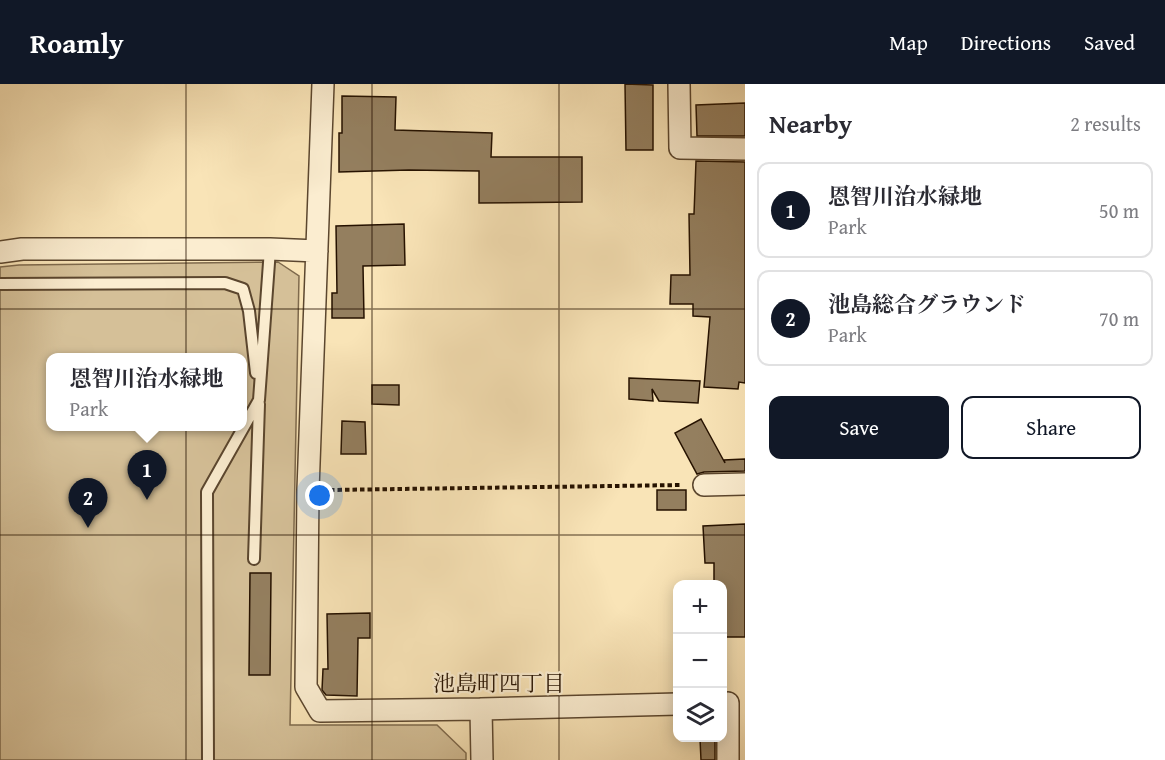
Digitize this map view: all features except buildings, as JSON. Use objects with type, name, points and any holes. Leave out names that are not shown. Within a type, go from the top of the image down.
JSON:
[{"type":"street","points":[[323,84],[308,490],[306,687],[320,711],[673,704]]},
{"type":"street","points":[[679,84],[680,148],[745,148]]},
{"type":"street","points":[[0,252],[22,249],[317,251]]},
{"type":"street","points":[[704,485],[745,484]]},
{"type":"street","points":[[728,760],[732,703]]},
{"type":"street","points":[[481,709],[482,760]]},
{"type":"lane","points":[[254,559],[259,399],[270,249]]},
{"type":"lane","points":[[0,284],[225,283],[243,289],[249,311],[259,399],[247,420]]},
{"type":"lane","points":[[208,760],[207,492],[241,431]]},
{"type":"path","points":[[308,490],[704,485]]},
{"type":"shaded area","points":[[278,262],[299,276],[290,725],[437,725],[466,753],[466,760],[0,760],[0,267]]},
{"type":"place","name":"恩智川治水緑地","points":[[147,500]]},
{"type":"place","name":"池島総合グラウンド","points":[[88,528]]},
{"type":"district","name":"池島町四丁目","points":[[499,683]]}]
